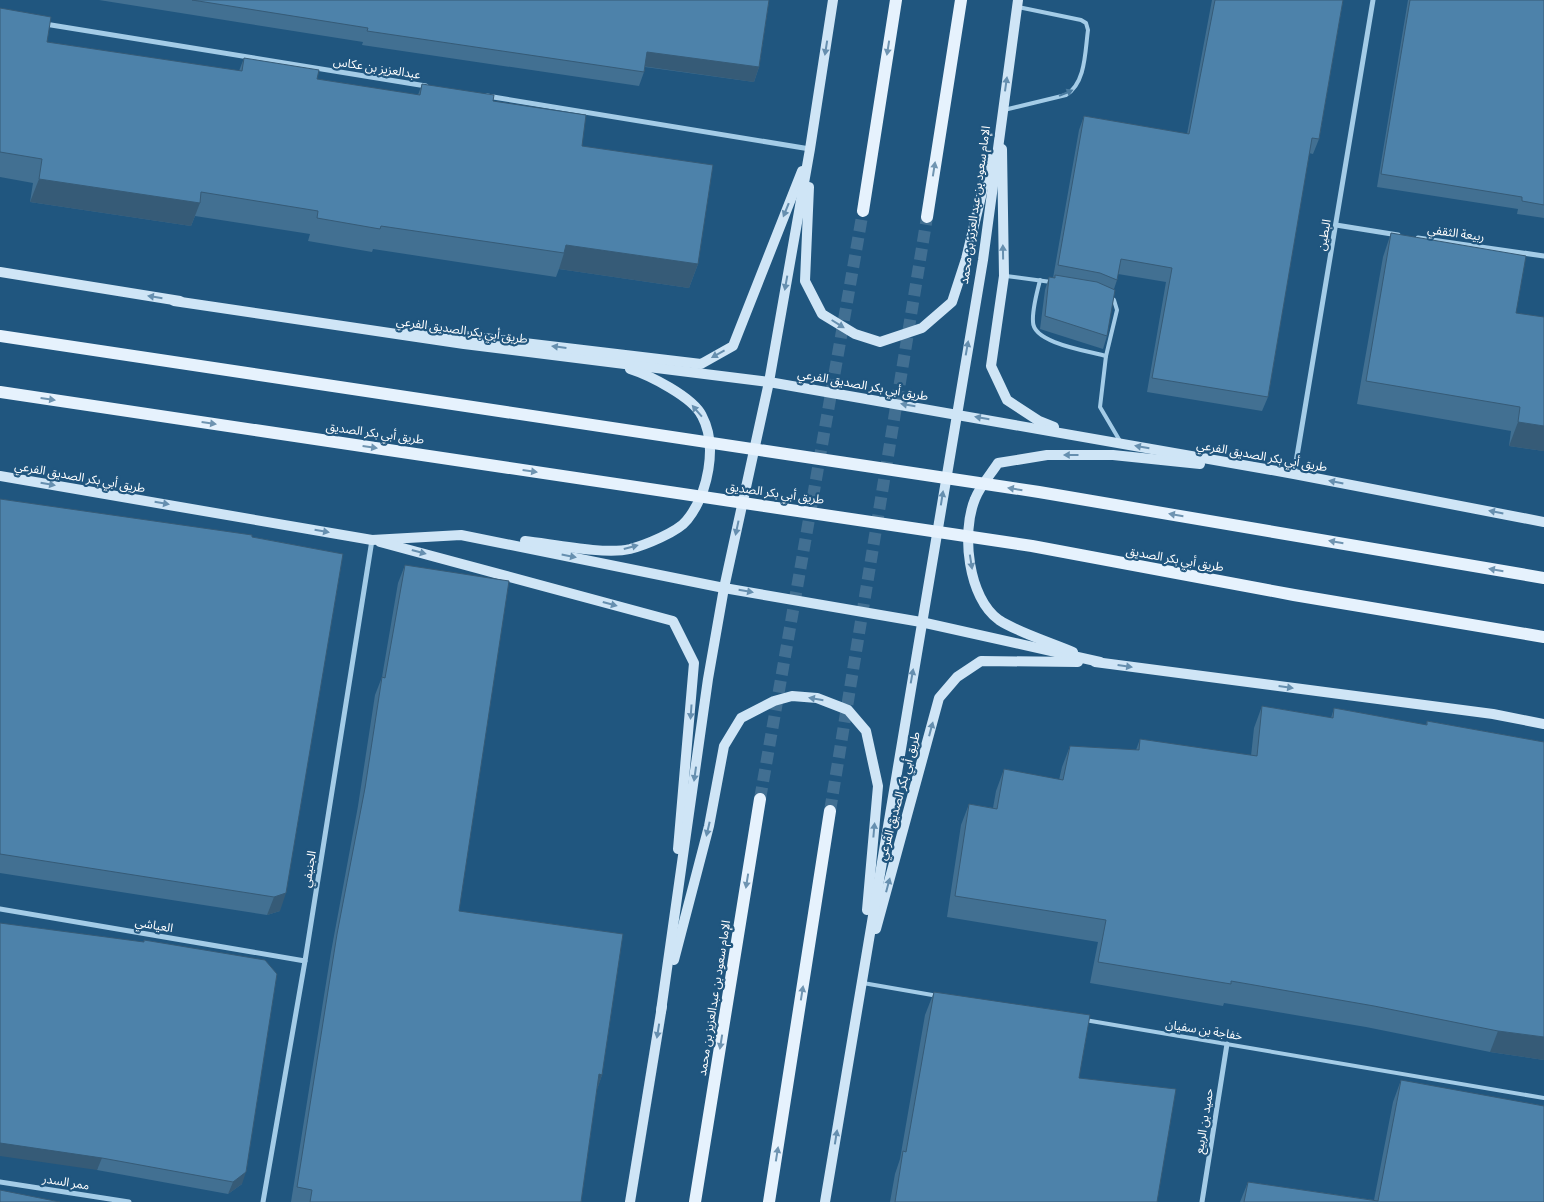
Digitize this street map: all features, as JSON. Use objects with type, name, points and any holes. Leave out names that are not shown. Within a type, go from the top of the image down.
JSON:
[{"type":"main road","points":[[863,210],[896,0]]},
{"type":"main road","points":[[927,217],[961,0]]},
{"type":"main road","points":[[0,336],[1039,492],[1544,578]]},
{"type":"main road","name":"طريق أبي بكر الصديق","points":[[0,392],[1032,546],[1294,595],[1544,637]]},
{"type":"main road","name":"الإمام سعود بن عبدالعزيز بن محمد","points":[[696,1202],[760,799]]},
{"type":"main road","points":[[769,1202],[830,811]]},
{"type":"street","points":[[630,1202],[661,1011],[708,680],[724,588],[768,382],[810,149],[833,0]]},
{"type":"street","name":"البطين","points":[[1294,474],[1373,0]]},
{"type":"street","name":"الإمام سعود بن عبد العزيز بن محمد","points":[[861,983],[983,260],[1018,3]]},
{"type":"street","name":"عبدالعزيز بن عكاس","points":[[39,23],[430,87]]},
{"type":"street","points":[[478,94],[810,149]]},
{"type":"street","points":[[810,149],[805,282],[822,314],[855,334],[880,342],[922,328],[952,302],[966,259],[1002,110]]},
{"type":"street","points":[[1002,110],[1004,276],[990,366],[1007,400],[1040,421],[1075,435],[1121,443]]},
{"type":"street","name":"طريق أبي بكر الصديق الفرعي","points":[[174,300],[701,364],[733,346],[810,149]]},
{"type":"street","points":[[1336,225],[1402,235]]},
{"type":"street","name":"ربيعة الثقفي","points":[[1411,237],[1544,256]]},
{"type":"street","name":"طريق أبي بكر الصديق الفرعي","points":[[0,272],[464,344],[768,382],[1294,474],[1544,522]]},
{"type":"street","points":[[461,534],[611,550],[629,549],[664,536],[687,521],[706,483],[711,450],[702,415],[690,402],[653,377],[630,369],[464,344]]},
{"type":"street","points":[[1100,662],[1000,621],[986,609],[974,580],[967,540],[975,498],[998,463],[1047,455],[1113,455],[1294,474]]},
{"type":"street","name":"طريق أبي بكر الصديق الفرعي","points":[[0,476],[372,540],[461,534],[724,588],[921,622],[1100,662],[1493,714],[1544,724]]},
{"type":"street","points":[[372,540],[673,621],[694,663],[690,733],[661,1011]]},
{"type":"street","name":"الجنيفي","points":[[263,1202],[305,960],[372,540]]},
{"type":"street","name":"طريق أبي بكر الصديق الفرعي","points":[[861,983],[939,698],[957,677],[981,661],[1100,662]]},
{"type":"street","points":[[661,1011],[708,826],[724,746],[741,718],[774,701],[792,696],[818,698],[848,710],[866,731],[878,786],[861,983],[826,1202]]},
{"type":"street","name":"العياشي","points":[[0,909],[305,960]]},
{"type":"street","name":"حميد بن الربيع","points":[[1202,1202],[1227,1044]]},
{"type":"street","name":"ممر السدر","points":[[0,1182],[129,1202]]},
{"type":"lane","points":[[1002,110],[1066,95],[1074,90],[1080,80],[1088,30],[1086,23],[1081,20],[1018,3]]},
{"type":"lane","points":[[1004,276],[1058,284]]},
{"type":"lane","points":[[1040,280],[1032,323],[1038,335],[1051,341],[1106,356]]},
{"type":"lane","points":[[1107,297],[1114,300],[1118,310],[1106,356],[1100,407],[1121,443]]},
{"type":"lane","points":[[861,983],[947,997]]},
{"type":"lane","name":"خفاجة بن سفيان","points":[[1082,1020],[1544,1098]]},
{"type":"building","points":[[192,0],[769,0],[759,67],[647,52],[644,72],[367,31],[368,28]]},
{"type":"building","points":[[1215,0],[1343,0],[1319,139],[1312,138],[1268,397],[1152,378],[1172,268],[1121,259],[1117,280],[1100,273],[1058,265],[1084,116],[1189,134]]},
{"type":"building","points":[[1410,0],[1544,0],[1544,205],[1522,201],[1522,197],[1381,174]]},
{"type":"building","points":[[0,8],[51,17],[47,42],[242,71],[244,58],[319,70],[317,79],[420,95],[422,84],[494,95],[493,101],[586,115],[582,146],[713,165],[698,264],[566,245],[564,253],[381,226],[380,229],[317,218],[318,211],[201,192],[200,203],[39,179],[42,159],[0,152]]},
{"type":"building","points":[[1391,233],[1526,256],[1516,313],[1544,317],[1544,426],[1518,422],[1520,407],[1366,381]]},
{"type":"building","points":[[1055,275],[1097,282],[1115,290],[1107,336],[1045,316],[1049,277],[1055,278]]},
{"type":"building","points":[[0,499],[252,535],[252,537],[343,554],[286,893],[274,897],[0,854]]},
{"type":"building","points":[[405,565],[509,581],[459,911],[623,934],[602,1075],[599,1074],[581,1202],[310,1202],[312,1190],[297,1187],[337,934],[365,788],[382,677],[385,678]]},
{"type":"building","points":[[1262,706],[1333,718],[1334,708],[1427,725],[1427,721],[1544,742],[1544,1037],[1498,1031],[1374,1006],[1231,981],[1231,984],[1098,962],[1106,920],[955,896],[969,804],[997,809],[1004,769],[1063,780],[1070,746],[1139,750],[1140,739],[1257,756]]},
{"type":"building","points":[[0,923],[144,942],[144,940],[265,960],[277,974],[246,1172],[233,1182],[102,1158],[0,1143]]},
{"type":"building","points":[[934,992],[1090,1015],[1079,1078],[1176,1089],[1157,1202],[895,1202],[903,1151],[906,1152]]},
{"type":"building","points":[[1401,1080],[1544,1106],[1544,1202],[1244,1202],[1248,1182],[1378,1201]]},
{"type":"building","points":[[0,1190],[60,1202],[0,1202]]},
{"type":"tunnel","points":[[760,799],[863,211]]},
{"type":"tunnel","points":[[830,811],[927,217]]}]
